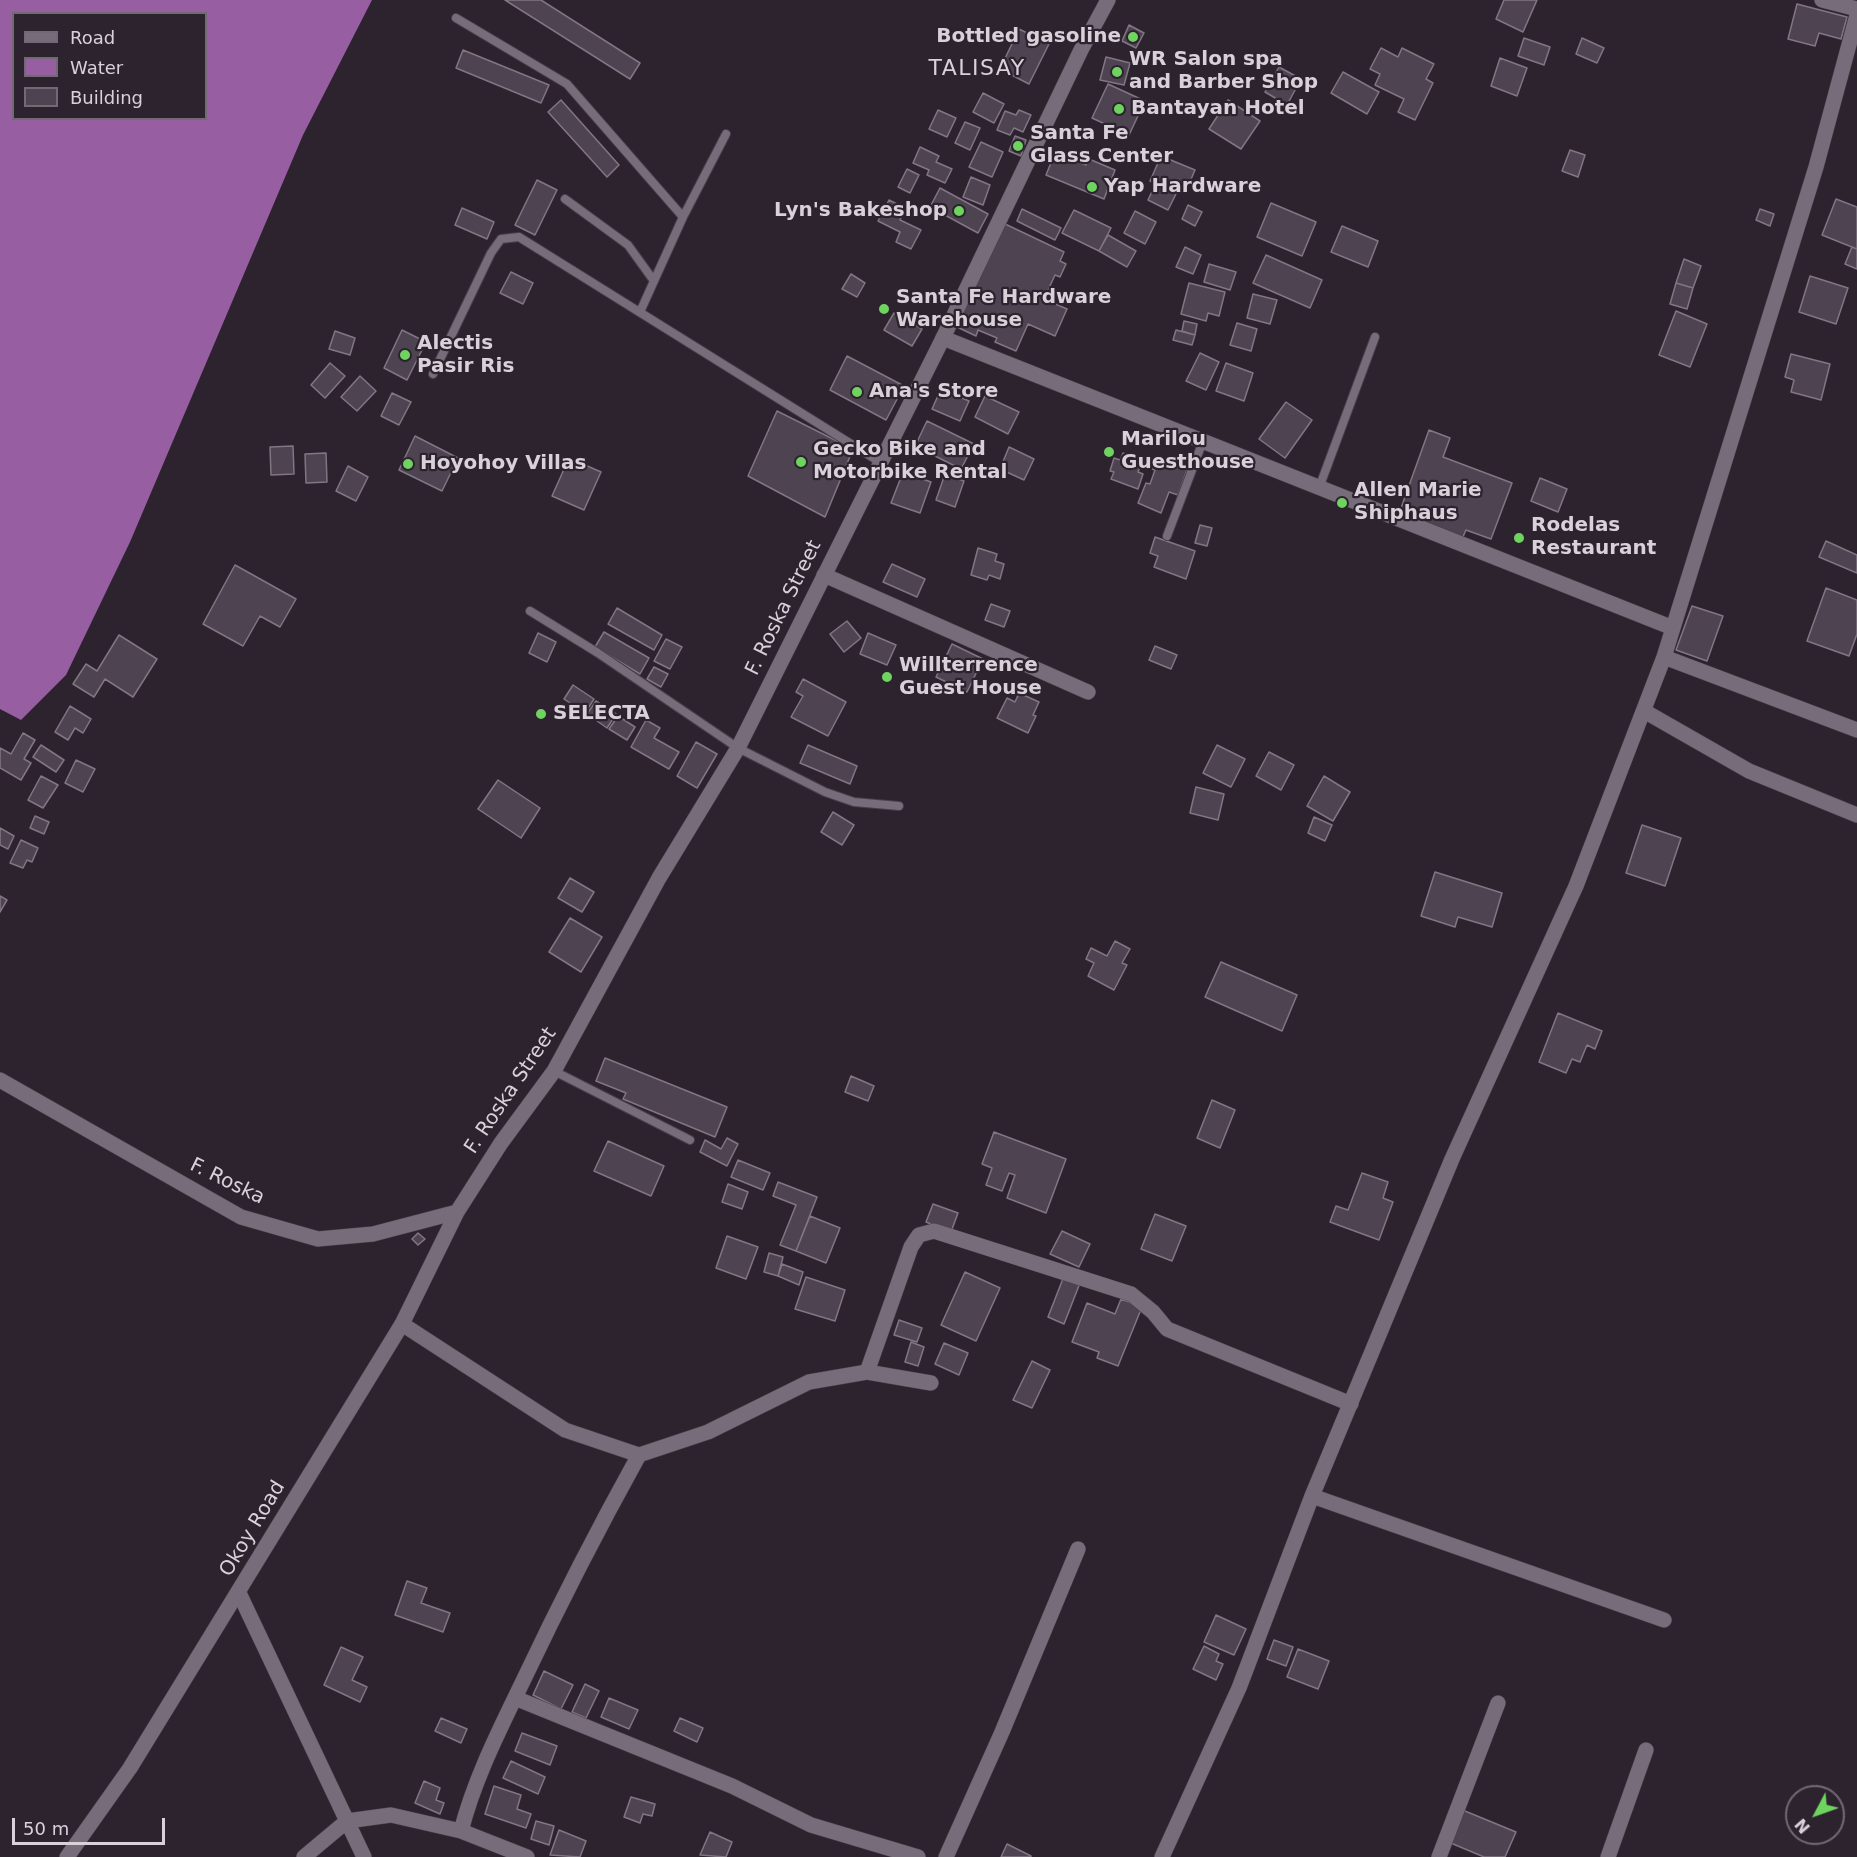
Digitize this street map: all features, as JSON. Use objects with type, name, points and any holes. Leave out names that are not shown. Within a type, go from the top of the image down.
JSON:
[{"type":"street","name":"F. Roska Street","points":[[457,1212],[501,1143],[554,1071],[659,878],[738,748],[943,338],[1081,50],[1108,0]]},
{"type":"street","points":[[1822,0],[1857,9]]},
{"type":"street","points":[[1162,1857],[1239,1688],[1312,1496],[1452,1160],[1576,886],[1644,711],[1664,657],[1816,167],[1854,42],[1857,15]]},
{"type":"street","points":[[943,338],[1673,628]]},
{"type":"street","points":[[824,574],[1088,692]]},
{"type":"street","points":[[1664,657],[1857,730]]},
{"type":"street","points":[[1644,711],[1749,771],[1857,815]]},
{"type":"street","name":"F. Roska","points":[[0,1080],[241,1217],[318,1239],[373,1234],[457,1212]]},
{"type":"street","name":"Okoy Road","points":[[67,1857],[130,1768],[402,1324],[457,1212]]},
{"type":"street","points":[[867,1372],[911,1247],[919,1235],[934,1231],[1131,1294],[1153,1312],[1167,1329],[1351,1404]]},
{"type":"street","points":[[402,1324],[565,1431],[639,1455],[708,1432],[809,1382],[867,1372],[932,1383]]},
{"type":"street","points":[[461,1830],[470,1796],[515,1698],[585,1552],[639,1455]]},
{"type":"street","points":[[1312,1496],[1664,1620]]},
{"type":"street","points":[[946,1857],[1002,1732],[1078,1549]]},
{"type":"street","points":[[239,1593],[364,1857]]},
{"type":"street","points":[[515,1698],[732,1786],[811,1825],[918,1857]]},
{"type":"street","points":[[1439,1857],[1498,1702]]},
{"type":"street","points":[[1608,1857],[1646,1749]]},
{"type":"street","points":[[304,1857],[348,1821],[391,1815],[461,1830],[527,1857]]},
{"type":"lane","points":[[456,18],[567,84],[682,218]]},
{"type":"lane","points":[[640,312],[682,218],[726,134]]},
{"type":"lane","points":[[565,199],[621,239],[654,281]]},
{"type":"lane","points":[[434,374],[491,253],[501,239],[519,237],[880,462]]},
{"type":"lane","points":[[1319,488],[1375,337]]},
{"type":"lane","points":[[1167,536],[1203,441]]},
{"type":"lane","points":[[530,611],[598,653],[738,748],[825,792],[855,802],[899,806]]},
{"type":"lane","points":[[554,1071],[690,1140]]},
{"type":"water","points":[[0,0],[372,0],[303,135],[130,542],[66,675],[21,720],[0,709]]},
{"type":"building","points":[[505,0],[541,0],[640,63],[630,79]]},
{"type":"building","points":[[1504,0],[1537,0],[1523,32],[1496,19]]},
{"type":"building","points":[[1797,4],[1847,17],[1841,39],[1819,33],[1815,46],[1788,39]]},
{"type":"building","name":"Bottled gasoline","points":[[1129,25],[1144,33],[1136,48],[1122,41]]},
{"type":"building","points":[[1019,29],[1049,44],[1029,84],[1000,69]]},
{"type":"building","points":[[1524,38],[1550,47],[1544,65],[1518,56]]},
{"type":"building","points":[[1582,38],[1604,48],[1597,63],[1576,54]]},
{"type":"building","points":[[1381,48],[1398,57],[1402,48],[1434,64],[1426,79],[1433,83],[1415,120],[1398,112],[1404,99],[1375,85],[1380,74],[1370,69]]},
{"type":"building","points":[[463,50],[549,85],[541,103],[456,68]]},
{"type":"building","points":[[1106,57],[1130,63],[1124,85],[1100,80]]},
{"type":"building","points":[[1500,58],[1527,68],[1517,96],[1491,86]]},
{"type":"building","points":[[1279,67],[1301,79],[1287,105],[1265,92]]},
{"type":"building","points":[[1343,72],[1379,92],[1367,114],[1331,93]]},
{"type":"building","name":"Bantayan Hotel","points":[[1108,84],[1145,101],[1129,135],[1092,118]]},
{"type":"building","points":[[983,93],[1004,104],[994,123],[973,112]]},
{"type":"building","points":[[561,100],[619,165],[607,177],[548,112]]},
{"type":"building","points":[[1228,100],[1260,121],[1241,149],[1209,129]]},
{"type":"building","points":[[938,110],[956,118],[947,137],[929,129]]},
{"type":"building","points":[[1019,110],[1031,115],[1023,132],[1014,128],[1010,135],[997,130],[1005,111],[1016,115]]},
{"type":"building","points":[[965,122],[980,128],[970,150],[955,143]]},
{"type":"building","name":"Santa Fe Glass Center","points":[[1015,136],[1026,140],[1021,156],[1009,151]]},
{"type":"building","points":[[981,142],[1003,152],[992,177],[969,167]]},
{"type":"building","points":[[920,147],[939,156],[936,162],[952,169],[945,183],[927,175],[929,170],[913,163]]},
{"type":"building","points":[[1570,150],[1585,155],[1578,177],[1562,171]]},
{"type":"building","name":"Yap Hardware","points":[[1055,153],[1086,165],[1089,159],[1115,170],[1104,199],[1046,175]]},
{"type":"building","points":[[1161,156],[1195,170],[1189,184],[1182,181],[1176,194],[1150,181]]},
{"type":"building","points":[[907,169],[919,175],[910,193],[898,187]]},
{"type":"building","points":[[971,177],[990,185],[983,205],[963,197]]},
{"type":"building","points":[[537,180],[557,190],[535,235],[515,225]]},
{"type":"building","points":[[1156,183],[1176,194],[1168,210],[1148,200]]},
{"type":"building","name":"Lyn's Bakeshop","points":[[940,188],[988,214],[978,233],[930,207]]},
{"type":"building","points":[[1836,199],[1857,207],[1857,249],[1822,235]]},
{"type":"building","points":[[889,200],[905,208],[900,220],[921,230],[911,249],[896,242],[900,232],[878,221]]},
{"type":"building","points":[[1271,203],[1316,222],[1302,256],[1257,237]]},
{"type":"building","points":[[1188,205],[1202,212],[1195,226],[1182,219]]},
{"type":"building","points":[[462,208],[494,222],[487,239],[455,225]]},
{"type":"building","points":[[1022,209],[1061,228],[1055,240],[1017,221]]},
{"type":"building","points":[[1760,209],[1774,214],[1770,226],[1756,220]]},
{"type":"building","points":[[1074,210],[1111,228],[1099,251],[1062,233]]},
{"type":"building","points":[[1135,211],[1156,222],[1145,244],[1124,233]]},
{"type":"building","points":[[1003,223],[1064,252],[1060,261],[1066,264],[1060,277],[1055,275],[1044,299],[1067,309],[1055,336],[1028,324],[1016,351],[995,342],[997,338],[978,330],[976,336],[957,327]]},
{"type":"building","points":[[1342,226],[1378,241],[1368,267],[1331,252]]},
{"type":"building","points":[[1108,235],[1136,251],[1127,267],[1099,251]]},
{"type":"building","points":[[1185,247],[1201,255],[1193,274],[1176,267]]},
{"type":"building","points":[[1852,247],[1857,249],[1857,269],[1845,264]]},
{"type":"building","points":[[1266,255],[1322,280],[1310,308],[1253,283]]},
{"type":"building","points":[[1684,259],[1701,266],[1693,288],[1676,283]]},
{"type":"building","points":[[1209,264],[1236,272],[1230,290],[1204,282]]},
{"type":"building","points":[[511,272],[533,283],[523,304],[500,293]]},
{"type":"building","points":[[851,274],[865,283],[857,297],[842,289]]},
{"type":"building","points":[[1810,276],[1848,288],[1836,324],[1799,312]]},
{"type":"building","points":[[1189,283],[1225,292],[1219,316],[1208,313],[1206,321],[1181,314]]},
{"type":"building","points":[[1676,283],[1693,288],[1687,309],[1670,304]]},
{"type":"building","points":[[1253,294],[1277,300],[1270,324],[1247,318]]},
{"type":"building","points":[[1676,311],[1707,324],[1690,367],[1659,355]]},
{"type":"building","points":[[894,313],[922,329],[912,346],[884,330]]},
{"type":"building","points":[[1184,321],[1197,324],[1195,335],[1182,331]]},
{"type":"building","points":[[1237,323],[1257,329],[1251,351],[1230,345]]},
{"type":"building","name":"Alectis Pasir Ris","points":[[402,330],[426,342],[407,380],[384,368]]},
{"type":"building","points":[[1176,330],[1195,335],[1192,345],[1173,340]]},
{"type":"building","points":[[335,331],[355,338],[350,355],[329,349]]},
{"type":"building","points":[[1200,353],[1219,362],[1206,390],[1186,381]]},
{"type":"building","points":[[1791,354],[1830,364],[1821,400],[1791,392],[1794,380],[1785,377]]},
{"type":"building","points":[[847,356],[904,386],[886,420],[830,390]]},
{"type":"building","points":[[330,363],[345,376],[325,398],[311,385]]},
{"type":"building","points":[[1226,363],[1253,373],[1244,401],[1216,391]]},
{"type":"building","points":[[360,376],[376,391],[357,411],[341,397]]},
{"type":"building","points":[[941,389],[969,401],[960,421],[932,409]]},
{"type":"building","points":[[392,393],[411,402],[399,425],[381,416]]},
{"type":"building","points":[[985,396],[1019,412],[1008,434],[975,417]]},
{"type":"building","points":[[1286,402],[1312,420],[1285,458],[1259,439]]},
{"type":"building","name":"Gecko Bike and Motorbike Rental","points":[[777,411],[853,449],[825,517],[748,476]]},
{"type":"building","points":[[927,421],[974,444],[961,469],[915,446]]},
{"type":"building","points":[[1429,430],[1450,438],[1443,457],[1512,483],[1491,539],[1466,530],[1462,539],[1422,524],[1424,517],[1401,508]]},
{"type":"building","points":[[415,436],[458,458],[442,491],[399,470]]},
{"type":"building","points":[[293,446],[294,474],[271,475],[270,447]]},
{"type":"building","points":[[1009,447],[1034,459],[1024,480],[1000,469]]},
{"type":"building","points":[[326,453],[327,482],[306,483],[305,454]]},
{"type":"building","points":[[1123,453],[1143,460],[1138,472],[1143,474],[1138,489],[1111,479],[1114,472],[1110,471],[1114,458],[1120,460]]},
{"type":"building","points":[[1154,457],[1187,470],[1178,495],[1169,492],[1161,513],[1138,503],[1146,483],[1150,484],[1155,470],[1149,468]]},
{"type":"building","points":[[569,458],[601,472],[584,510],[552,496]]},
{"type":"building","points":[[348,466],[368,477],[356,501],[336,491]]},
{"type":"building","points":[[903,472],[931,482],[920,513],[891,503]]},
{"type":"building","points":[[945,474],[964,481],[955,507],[936,500]]},
{"type":"building","points":[[1540,478],[1567,489],[1558,512],[1531,501]]},
{"type":"building","points":[[1200,525],[1212,528],[1207,546],[1195,543]]},
{"type":"building","points":[[1155,537],[1195,551],[1186,579],[1154,567],[1158,556],[1150,553]]},
{"type":"building","points":[[1826,541],[1857,555],[1857,573],[1819,557]]},
{"type":"building","points":[[978,548],[997,554],[995,561],[1004,564],[1000,579],[989,575],[987,580],[971,575]]},
{"type":"building","points":[[892,564],[925,579],[917,597],[883,582]]},
{"type":"building","points":[[235,565],[296,599],[280,627],[260,616],[243,646],[203,624]]},
{"type":"building","points":[[1826,588],[1857,600],[1857,634],[1849,656],[1807,641]]},
{"type":"building","points":[[991,604],[1010,611],[1004,627],[985,620]]},
{"type":"building","points":[[1692,606],[1723,616],[1707,661],[1676,650]]},
{"type":"building","points":[[617,608],[662,635],[654,650],[608,624]]},
{"type":"building","points":[[847,621],[861,638],[844,652],[830,634]]},
{"type":"building","points":[[604,632],[649,658],[640,674],[595,647]]},
{"type":"building","points":[[538,633],[556,642],[547,662],[529,653]]},
{"type":"building","points":[[868,633],[896,645],[887,665],[860,654]]},
{"type":"building","points":[[119,635],[157,659],[133,697],[105,679],[94,697],[73,684],[86,664],[97,671]]},
{"type":"building","points":[[666,639],[682,647],[670,669],[654,661]]},
{"type":"building","points":[[952,644],[983,659],[967,692],[936,677]]},
{"type":"building","points":[[1155,646],[1177,655],[1171,669],[1149,660]]},
{"type":"building","points":[[654,667],[668,674],[661,687],[647,679]]},
{"type":"building","points":[[803,679],[846,702],[828,736],[791,717],[803,696],[796,692]]},
{"type":"building","points":[[573,685],[594,699],[585,713],[564,699]]},
{"type":"building","points":[[1019,693],[1039,702],[1033,715],[1036,716],[1028,733],[997,718],[1007,698],[1015,702]]},
{"type":"building","points":[[596,701],[616,714],[607,728],[587,714]]},
{"type":"building","points":[[70,706],[91,719],[83,733],[75,728],[68,740],[55,732]]},
{"type":"building","points":[[618,716],[635,727],[627,740],[609,729]]},
{"type":"building","points":[[646,720],[660,728],[654,738],[679,752],[669,769],[631,747]]},
{"type":"building","points":[[23,733],[35,740],[24,759],[31,763],[21,780],[0,768],[0,748],[11,754]]},
{"type":"building","points":[[696,742],[717,754],[697,788],[677,776]]},
{"type":"building","points":[[41,745],[64,760],[56,772],[33,757]]},
{"type":"building","points":[[808,745],[857,766],[850,784],[800,763]]},
{"type":"building","points":[[1217,745],[1245,759],[1231,787],[1203,773]]},
{"type":"building","points":[[1269,752],[1294,765],[1281,790],[1256,776]]},
{"type":"building","points":[[76,760],[95,769],[83,792],[65,783]]},
{"type":"building","points":[[41,776],[58,785],[43,808],[28,800]]},
{"type":"building","points":[[1324,776],[1350,792],[1333,821],[1307,806]]},
{"type":"building","points":[[498,780],[540,808],[521,838],[478,809]]},
{"type":"building","points":[[1196,787],[1224,794],[1218,820],[1190,813]]},
{"type":"building","points":[[833,812],[854,825],[842,845],[821,832]]},
{"type":"building","points":[[35,816],[49,822],[44,834],[30,828]]},
{"type":"building","points":[[1314,817],[1332,825],[1325,841],[1308,833]]},
{"type":"building","points":[[1642,825],[1681,838],[1665,886],[1626,873]]},
{"type":"building","points":[[0,828],[14,836],[8,849],[0,845]]},
{"type":"building","points":[[21,840],[38,848],[32,862],[27,860],[23,868],[10,863]]},
{"type":"building","points":[[1435,872],[1502,893],[1492,927],[1458,917],[1455,927],[1421,916]]},
{"type":"building","points":[[570,878],[594,892],[582,912],[558,898]]},
{"type":"building","points":[[0,896],[7,900],[0,912]]},
{"type":"building","points":[[570,918],[602,937],[581,972],[549,952]]},
{"type":"building","points":[[1115,941],[1130,949],[1122,963],[1127,965],[1114,990],[1088,976],[1094,963],[1086,959],[1091,948],[1107,956]]},
{"type":"building","points":[[1221,962],[1297,995],[1282,1031],[1205,997]]},
{"type":"building","points":[[1558,1013],[1602,1031],[1595,1049],[1587,1045],[1580,1062],[1572,1059],[1566,1073],[1539,1062]]},
{"type":"building","points":[[605,1058],[727,1107],[715,1137],[623,1099],[626,1093],[596,1081]]},
{"type":"building","points":[[851,1076],[874,1086],[868,1101],[845,1092]]},
{"type":"building","points":[[1212,1100],[1235,1110],[1220,1148],[1197,1138]]},
{"type":"building","points":[[994,1132],[1066,1159],[1046,1213],[1007,1198],[1015,1175],[1009,1173],[1002,1191],[986,1185],[992,1168],[982,1164]]},
{"type":"building","points":[[727,1138],[738,1144],[727,1166],[700,1152],[705,1140],[721,1149]]},
{"type":"building","points":[[608,1141],[664,1166],[651,1196],[594,1171]]},
{"type":"building","points":[[738,1160],[770,1173],[763,1190],[731,1177]]},
{"type":"building","points":[[1362,1173],[1388,1182],[1383,1198],[1393,1202],[1379,1240],[1330,1222],[1336,1206],[1348,1210]]},
{"type":"building","points":[[778,1182],[817,1197],[796,1251],[780,1245],[796,1205],[773,1196]]},
{"type":"building","points":[[728,1184],[748,1192],[742,1209],[722,1202]]},
{"type":"building","points":[[933,1204],[958,1213],[951,1232],[926,1222]]},
{"type":"building","points":[[1155,1214],[1186,1226],[1172,1261],[1141,1249]]},
{"type":"building","points":[[810,1216],[840,1228],[826,1263],[796,1251]]},
{"type":"building","points":[[1062,1231],[1090,1244],[1079,1267],[1050,1254]]},
{"type":"building","points":[[418,1233],[425,1239],[418,1245],[412,1239]]},
{"type":"building","points":[[727,1236],[758,1247],[746,1279],[716,1268]]},
{"type":"building","points":[[769,1253],[783,1257],[778,1276],[764,1272]]},
{"type":"building","points":[[782,1264],[803,1272],[799,1285],[778,1276]]},
{"type":"building","points":[[965,1272],[1000,1288],[976,1341],[941,1325]]},
{"type":"building","points":[[1064,1276],[1080,1283],[1064,1324],[1048,1317]]},
{"type":"building","points":[[806,1277],[845,1290],[835,1321],[795,1309]]},
{"type":"building","points":[[1121,1299],[1142,1307],[1118,1366],[1097,1358],[1099,1352],[1072,1342],[1087,1303],[1115,1314]]},
{"type":"building","points":[[899,1320],[922,1328],[917,1342],[894,1335]]},
{"type":"building","points":[[911,1342],[924,1347],[918,1366],[905,1362]]},
{"type":"building","points":[[944,1343],[968,1353],[959,1375],[935,1364]]},
{"type":"building","points":[[1032,1361],[1050,1370],[1032,1408],[1013,1400]]},
{"type":"building","points":[[407,1581],[427,1588],[421,1603],[450,1613],[443,1632],[395,1615]]},
{"type":"building","points":[[1216,1615],[1246,1629],[1234,1655],[1204,1642]]},
{"type":"building","points":[[1274,1640],[1293,1647],[1286,1666],[1267,1659]]},
{"type":"building","points":[[1204,1646],[1219,1654],[1216,1661],[1223,1664],[1216,1680],[1193,1669]]},
{"type":"building","points":[[341,1647],[363,1657],[352,1680],[367,1687],[360,1702],[324,1685]]},
{"type":"building","points":[[1298,1649],[1329,1661],[1318,1689],[1287,1677]]},
{"type":"building","points":[[544,1671],[573,1685],[561,1709],[533,1695]]},
{"type":"building","points":[[585,1684],[599,1691],[586,1718],[572,1712]]},
{"type":"building","points":[[609,1698],[638,1710],[629,1729],[601,1717]]},
{"type":"building","points":[[441,1718],[467,1729],[461,1743],[435,1731]]},
{"type":"building","points":[[680,1718],[703,1728],[697,1742],[674,1731]]},
{"type":"building","points":[[522,1733],[557,1746],[550,1765],[515,1751]]},
{"type":"building","points":[[511,1761],[545,1777],[538,1794],[503,1778]]},
{"type":"building","points":[[424,1781],[440,1788],[436,1800],[444,1803],[440,1814],[415,1803]]},
{"type":"building","points":[[494,1786],[521,1795],[517,1809],[531,1814],[526,1828],[485,1814]]},
{"type":"building","points":[[631,1797],[655,1804],[652,1816],[643,1814],[640,1823],[624,1817]]},
{"type":"building","points":[[1460,1809],[1516,1832],[1505,1857],[1484,1857],[1446,1841]]},
{"type":"building","points":[[536,1821],[554,1826],[549,1845],[531,1839]]},
{"type":"building","points":[[559,1830],[586,1841],[580,1857],[550,1855]]},
{"type":"building","points":[[710,1832],[732,1842],[726,1857],[700,1855]]},
{"type":"building","points":[[1007,1844],[1031,1856],[1031,1857],[1001,1857]]},
{"type":"place","name":"Bottled gasoline","points":[[1133,37]]},
{"type":"place","name":"WR Salon spa and Barber Shop","points":[[1117,72]]},
{"type":"place","name":"Bantayan Hotel","points":[[1119,109]]},
{"type":"place","name":"Santa Fe Glass Center","points":[[1018,146]]},
{"type":"place","name":"Yap Hardware","points":[[1092,187]]},
{"type":"place","name":"Lyn's Bakeshop","points":[[959,211]]},
{"type":"place","name":"Santa Fe Hardware Warehouse","points":[[884,309]]},
{"type":"place","name":"Alectis Pasir Ris","points":[[405,355]]},
{"type":"place","name":"Ana's Store","points":[[857,392]]},
{"type":"place","name":"Marilou Guesthouse","points":[[1109,452]]},
{"type":"place","name":"Gecko Bike and Motorbike Rental","points":[[801,462]]},
{"type":"place","name":"Hoyohoy Villas","points":[[408,464]]},
{"type":"place","name":"Allen Marie Shiphaus","points":[[1342,503]]},
{"type":"place","name":"Rodelas Restaurant","points":[[1519,538]]},
{"type":"place","name":"Willterrence Guest House","points":[[887,677]]},
{"type":"place","name":"SELECTA","points":[[541,714]]},
{"type":"district","name":"TALISAY","points":[[977,69]]}]
